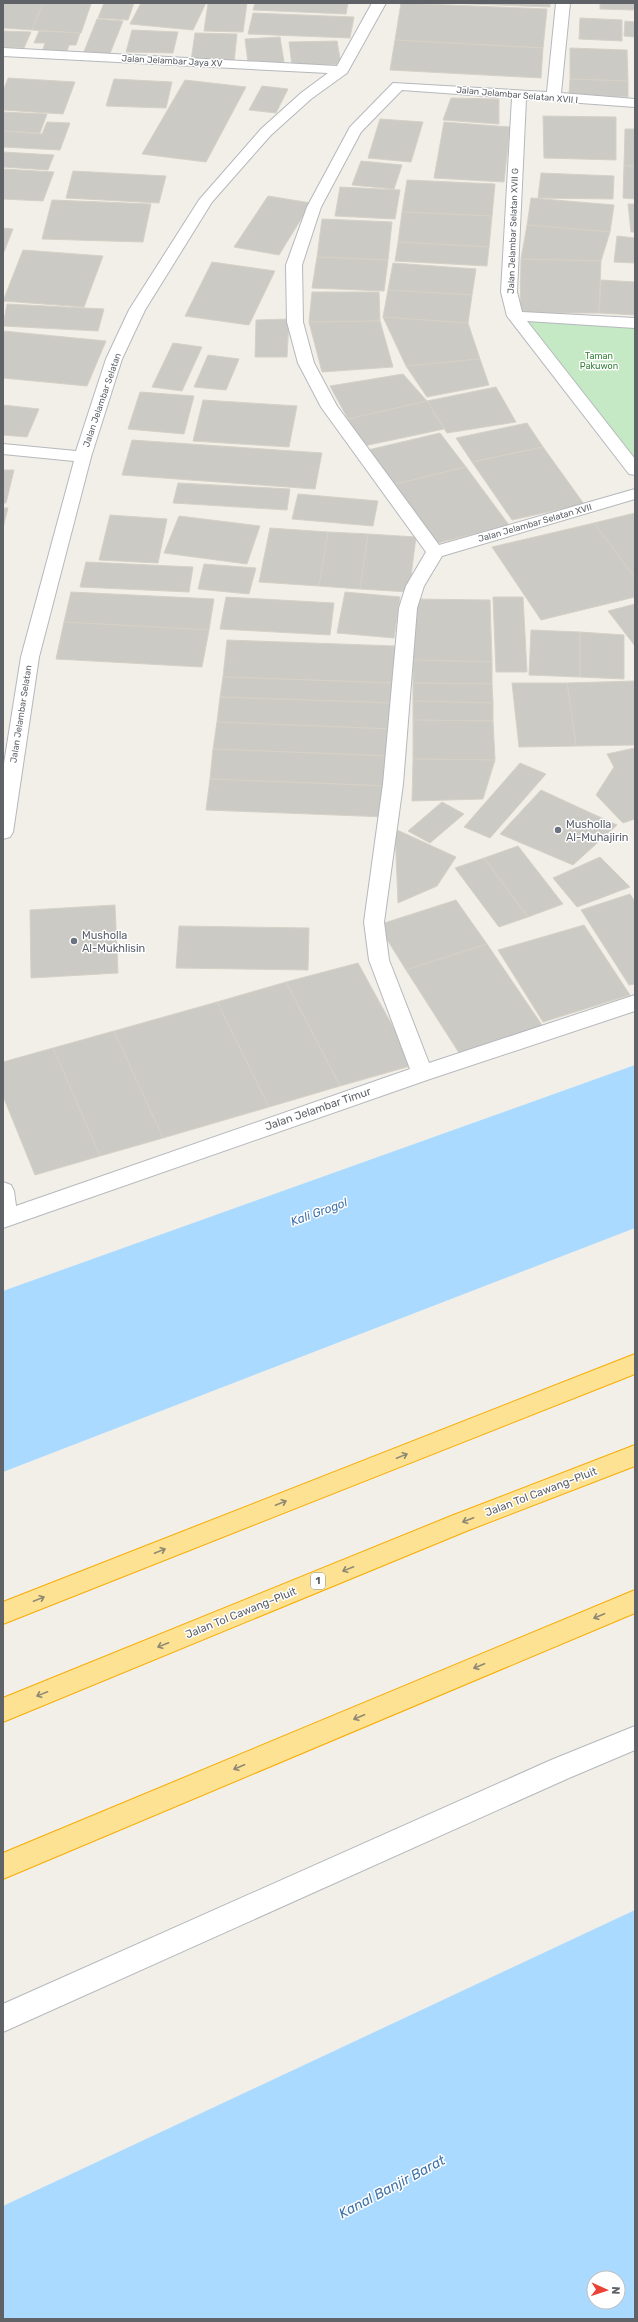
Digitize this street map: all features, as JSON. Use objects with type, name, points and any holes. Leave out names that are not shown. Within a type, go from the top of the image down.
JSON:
[{"type":"highway","points":[[3,1613],[635,1364]]},
{"type":"highway","name":"Jalan Tol Cawang–Pluit","points":[[3,1710],[460,1523],[635,1455]]},
{"type":"highway","points":[[3,1866],[635,1601]]},
{"type":"street","name":"Jalan Jelambar Selatan","points":[[3,832],[30,657],[83,457],[114,360],[137,310],[206,200],[266,132],[306,96],[342,70],[379,3]]},
{"type":"street","points":[[554,98],[563,3]]},
{"type":"street","name":"Jalan Jelambar Jaya XV","points":[[3,52],[342,70]]},
{"type":"street","name":"Jalan Jelambar Selatan XVII I","points":[[435,552],[329,407],[306,363],[295,322],[294,265],[314,207],[355,130],[398,86],[635,103]]},
{"type":"street","name":"Jalan Jelambar Selatan XVII G","points":[[520,94],[509,292],[515,316],[635,470]]},
{"type":"street","points":[[515,316],[635,323]]},
{"type":"street","points":[[3,450],[83,457]]},
{"type":"street","name":"Jalan Jelambar Selatan XVII","points":[[435,552],[635,494]]},
{"type":"street","points":[[422,1072],[379,960],[375,942],[374,922],[393,784],[408,608],[415,586],[435,552]]},
{"type":"street","name":"Jalan Jelambar Timur","points":[[5,1219],[422,1072],[635,1003]]},
{"type":"street","points":[[3,1191],[5,1219]]},
{"type":"street","points":[[3,2018],[560,1769],[635,1738]]},
{"type":"green space","name":"Taman Pakuwon","points":[[524,320],[635,328],[635,472]]},
{"type":"water","name":"Kali Grogol","points":[[635,1065],[635,1228],[3,1472],[3,1291]]},
{"type":"water","name":"Kanal Banjir Barat","points":[[635,1910],[635,2319],[3,2319],[3,2206]]},
{"type":"building","points":[[3,3],[43,3],[32,30],[3,28]]},
{"type":"building","points":[[43,3],[91,4],[81,33],[32,30]]},
{"type":"building","points":[[104,3],[134,3],[128,20],[98,18]]},
{"type":"building","points":[[141,3],[206,3],[193,30],[130,24]]},
{"type":"building","points":[[208,3],[247,3],[243,32],[204,31]]},
{"type":"building","points":[[255,3],[348,3],[346,14],[253,10]]},
{"type":"building","points":[[401,3],[547,9],[543,48],[395,40]]},
{"type":"building","points":[[446,3],[550,3],[550,7]]},
{"type":"building","points":[[600,3],[635,3],[635,10],[600,9]]},
{"type":"building","points":[[253,13],[354,17],[350,38],[248,34]]},
{"type":"building","points":[[580,18],[622,20],[622,41],[579,39]]},
{"type":"building","points":[[97,19],[123,21],[109,56],[83,54]]},
{"type":"building","points":[[625,21],[635,22],[635,37],[624,36]]},
{"type":"building","points":[[132,30],[178,32],[173,53],[126,52]]},
{"type":"building","points":[[3,31],[31,32],[24,48],[3,47]]},
{"type":"building","points":[[39,31],[80,33],[76,45],[69,45],[66,54],[42,52],[45,43],[34,43]]},
{"type":"building","points":[[195,33],[237,34],[234,62],[191,61]]},
{"type":"building","points":[[280,37],[284,62],[248,63],[245,39]]},
{"type":"building","points":[[395,40],[543,48],[541,78],[390,70]]},
{"type":"building","points":[[337,41],[341,64],[292,66],[289,42]]},
{"type":"building","points":[[570,48],[627,50],[628,81],[570,79]]},
{"type":"building","points":[[8,78],[75,82],[63,114],[3,110],[3,91]]},
{"type":"building","points":[[114,79],[172,82],[166,108],[106,106]]},
{"type":"building","points":[[570,79],[628,81],[628,97],[569,94]]},
{"type":"building","points":[[185,80],[246,87],[206,162],[142,154]]},
{"type":"building","points":[[262,86],[288,89],[276,113],[249,110]]},
{"type":"building","points":[[451,98],[499,99],[499,124],[443,120]]},
{"type":"building","points":[[3,112],[47,114],[40,133],[3,131]]},
{"type":"building","points":[[543,116],[616,117],[616,160],[544,158]]},
{"type":"building","points":[[380,119],[423,122],[411,162],[368,158]]},
{"type":"building","points":[[47,122],[70,123],[60,150],[3,147],[3,131],[42,134]]},
{"type":"building","points":[[444,122],[510,127],[504,182],[434,178]]},
{"type":"building","points":[[625,129],[635,129],[635,166],[624,166]]},
{"type":"building","points":[[3,152],[54,155],[48,170],[3,167]]},
{"type":"building","points":[[361,161],[402,165],[394,189],[352,185]]},
{"type":"building","points":[[624,166],[635,166],[635,199],[623,198]]},
{"type":"building","points":[[3,169],[54,172],[43,201],[3,199]]},
{"type":"building","points":[[73,171],[166,176],[159,203],[66,198]]},
{"type":"building","points":[[541,173],[614,176],[613,199],[538,198]]},
{"type":"building","points":[[407,180],[495,184],[492,216],[402,212]]},
{"type":"building","points":[[340,187],[400,190],[395,219],[335,216]]},
{"type":"building","points":[[268,196],[311,203],[279,255],[234,247]]},
{"type":"building","points":[[531,198],[614,205],[610,232],[527,225]]},
{"type":"building","points":[[52,200],[151,204],[143,242],[42,239]]},
{"type":"building","points":[[628,204],[635,204],[635,232],[631,232]]},
{"type":"building","points":[[402,212],[492,216],[489,247],[398,242]]},
{"type":"building","points":[[322,219],[392,222],[388,260],[317,257]]},
{"type":"building","points":[[527,225],[610,232],[601,261],[521,259]]},
{"type":"building","points":[[3,228],[13,229],[4,252],[3,252]]},
{"type":"building","points":[[617,236],[635,238],[635,263],[614,262]]},
{"type":"building","points":[[398,242],[489,247],[487,266],[395,261]]},
{"type":"building","points":[[23,250],[103,256],[84,307],[3,301]]},
{"type":"building","points":[[317,257],[388,260],[384,291],[312,288]]},
{"type":"building","points":[[521,259],[601,261],[599,313],[520,313]]},
{"type":"building","points":[[212,262],[275,271],[249,325],[185,316]]},
{"type":"building","points":[[393,263],[476,269],[472,295],[388,290]]},
{"type":"building","points":[[601,280],[635,282],[635,315],[599,313]]},
{"type":"building","points":[[388,290],[472,295],[468,323],[383,317]]},
{"type":"building","points":[[312,292],[379,292],[380,321],[309,322]]},
{"type":"building","points":[[7,304],[104,309],[98,331],[3,326]]},
{"type":"building","points":[[383,317],[468,323],[480,359],[406,366]]},
{"type":"building","points":[[289,319],[287,357],[255,357],[256,320]]},
{"type":"building","points":[[380,321],[393,367],[322,372],[309,322]]},
{"type":"building","points":[[3,331],[106,341],[87,386],[3,378]]},
{"type":"building","points":[[173,343],[202,347],[182,391],[152,387]]},
{"type":"building","points":[[208,355],[239,359],[226,390],[194,387]]},
{"type":"building","points":[[480,359],[489,385],[427,397],[406,366]]},
{"type":"building","points":[[403,374],[427,401],[348,419],[330,386]]},
{"type":"building","points":[[496,387],[516,422],[447,433],[427,401]]},
{"type":"building","points":[[140,392],[194,396],[184,434],[128,429]]},
{"type":"building","points":[[203,400],[297,406],[289,447],[193,441]]},
{"type":"building","points":[[427,401],[444,429],[364,446],[348,419]]},
{"type":"building","points":[[3,405],[39,409],[27,437],[3,435]]},
{"type":"building","points":[[527,423],[543,447],[472,462],[456,438]]},
{"type":"building","points":[[440,433],[466,467],[392,485],[368,450]]},
{"type":"building","points":[[132,440],[322,453],[315,489],[122,475]]},
{"type":"building","points":[[543,447],[584,504],[512,520],[472,462]]},
{"type":"building","points":[[466,467],[509,525],[434,544],[392,485]]},
{"type":"building","points":[[3,470],[14,470],[6,503],[3,503]]},
{"type":"building","points":[[178,483],[290,489],[287,510],[173,503]]},
{"type":"building","points":[[298,494],[378,501],[373,526],[292,519]]},
{"type":"building","points":[[3,508],[8,508],[3,528]]},
{"type":"building","points":[[635,513],[635,578],[594,523]]},
{"type":"building","points":[[110,515],[167,519],[158,563],[99,560]]},
{"type":"building","points":[[179,516],[260,526],[247,564],[164,553]]},
{"type":"building","points":[[594,523],[635,578],[635,597],[541,620],[492,547]]},
{"type":"building","points":[[270,528],[328,532],[319,586],[259,582]]},
{"type":"building","points":[[328,532],[368,534],[360,589],[319,586]]},
{"type":"building","points":[[368,534],[416,537],[409,592],[360,589]]},
{"type":"building","points":[[86,562],[193,567],[189,592],[80,587]]},
{"type":"building","points":[[204,564],[256,568],[249,594],[198,589]]},
{"type":"building","points":[[71,592],[214,599],[209,630],[64,622]]},
{"type":"building","points":[[345,592],[400,597],[394,638],[337,633]]},
{"type":"building","points":[[226,597],[334,603],[330,635],[220,629]]},
{"type":"building","points":[[493,597],[523,597],[527,672],[496,672]]},
{"type":"building","points":[[414,599],[490,600],[492,662],[413,660]]},
{"type":"building","points":[[635,604],[635,646],[608,611]]},
{"type":"building","points":[[64,622],[209,630],[202,667],[56,659]]},
{"type":"building","points":[[531,630],[580,632],[580,677],[529,675]]},
{"type":"building","points":[[580,632],[624,635],[624,679],[580,677]]},
{"type":"building","points":[[227,640],[396,646],[393,683],[223,677]]},
{"type":"building","points":[[413,660],[492,662],[492,684],[413,683]]},
{"type":"building","points":[[223,677],[393,683],[392,703],[220,697]]},
{"type":"building","points":[[635,681],[635,745],[576,746],[567,683]]},
{"type":"building","points":[[413,683],[492,684],[493,703],[413,701]]},
{"type":"building","points":[[512,683],[567,683],[576,746],[519,747]]},
{"type":"building","points":[[220,697],[392,703],[391,729],[217,722]]},
{"type":"building","points":[[413,701],[493,703],[493,721],[413,720]]},
{"type":"building","points":[[413,720],[493,721],[495,760],[413,759]]},
{"type":"building","points":[[217,722],[391,729],[390,756],[213,749]]},
{"type":"building","points":[[635,748],[635,819],[623,823],[596,795],[614,767],[607,754]]},
{"type":"building","points":[[213,749],[390,756],[388,786],[210,779]]},
{"type":"building","points":[[413,759],[495,760],[483,799],[412,801]]},
{"type":"building","points":[[520,763],[546,774],[490,838],[464,827]]},
{"type":"building","points":[[210,779],[388,786],[386,817],[206,810]]},
{"type":"building","name":"Musholla Al-Muhajirin","points":[[541,790],[617,825],[573,865],[500,834]]},
{"type":"building","points":[[442,802],[464,814],[430,843],[408,831]]},
{"type":"building","points":[[395,829],[456,857],[437,886],[398,903]]},
{"type":"building","points":[[518,846],[563,904],[528,917],[484,858]]},
{"type":"building","points":[[600,857],[630,887],[577,907],[553,878]]},
{"type":"building","points":[[484,858],[528,917],[499,927],[455,868]]},
{"type":"building","points":[[630,894],[635,902],[635,984],[629,985],[581,910]]},
{"type":"building","points":[[456,900],[487,944],[406,970],[378,925]]},
{"type":"building","name":"Musholla Al-Mukhlisin","points":[[115,905],[118,973],[31,978],[30,910]]},
{"type":"building","points":[[584,925],[630,995],[543,1022],[498,950]]},
{"type":"building","points":[[179,926],[309,928],[308,970],[176,968]]},
{"type":"building","points":[[487,944],[544,1028],[461,1056],[406,970]]},
{"type":"building","points":[[358,963],[414,1065],[340,1086],[286,982]]},
{"type":"building","points":[[286,982],[340,1086],[269,1107],[217,1002]]},
{"type":"building","points":[[217,1002],[269,1107],[163,1138],[114,1031]]},
{"type":"building","points":[[114,1031],[163,1138],[100,1156],[53,1048]]},
{"type":"building","points":[[53,1048],[100,1156],[35,1175],[3,1096],[3,1062]]},
{"type":"place","name":"Musholla Al-Muhajirin","points":[[558,830]]},
{"type":"place","name":"Musholla Al-Mukhlisin","points":[[74,941]]}]
